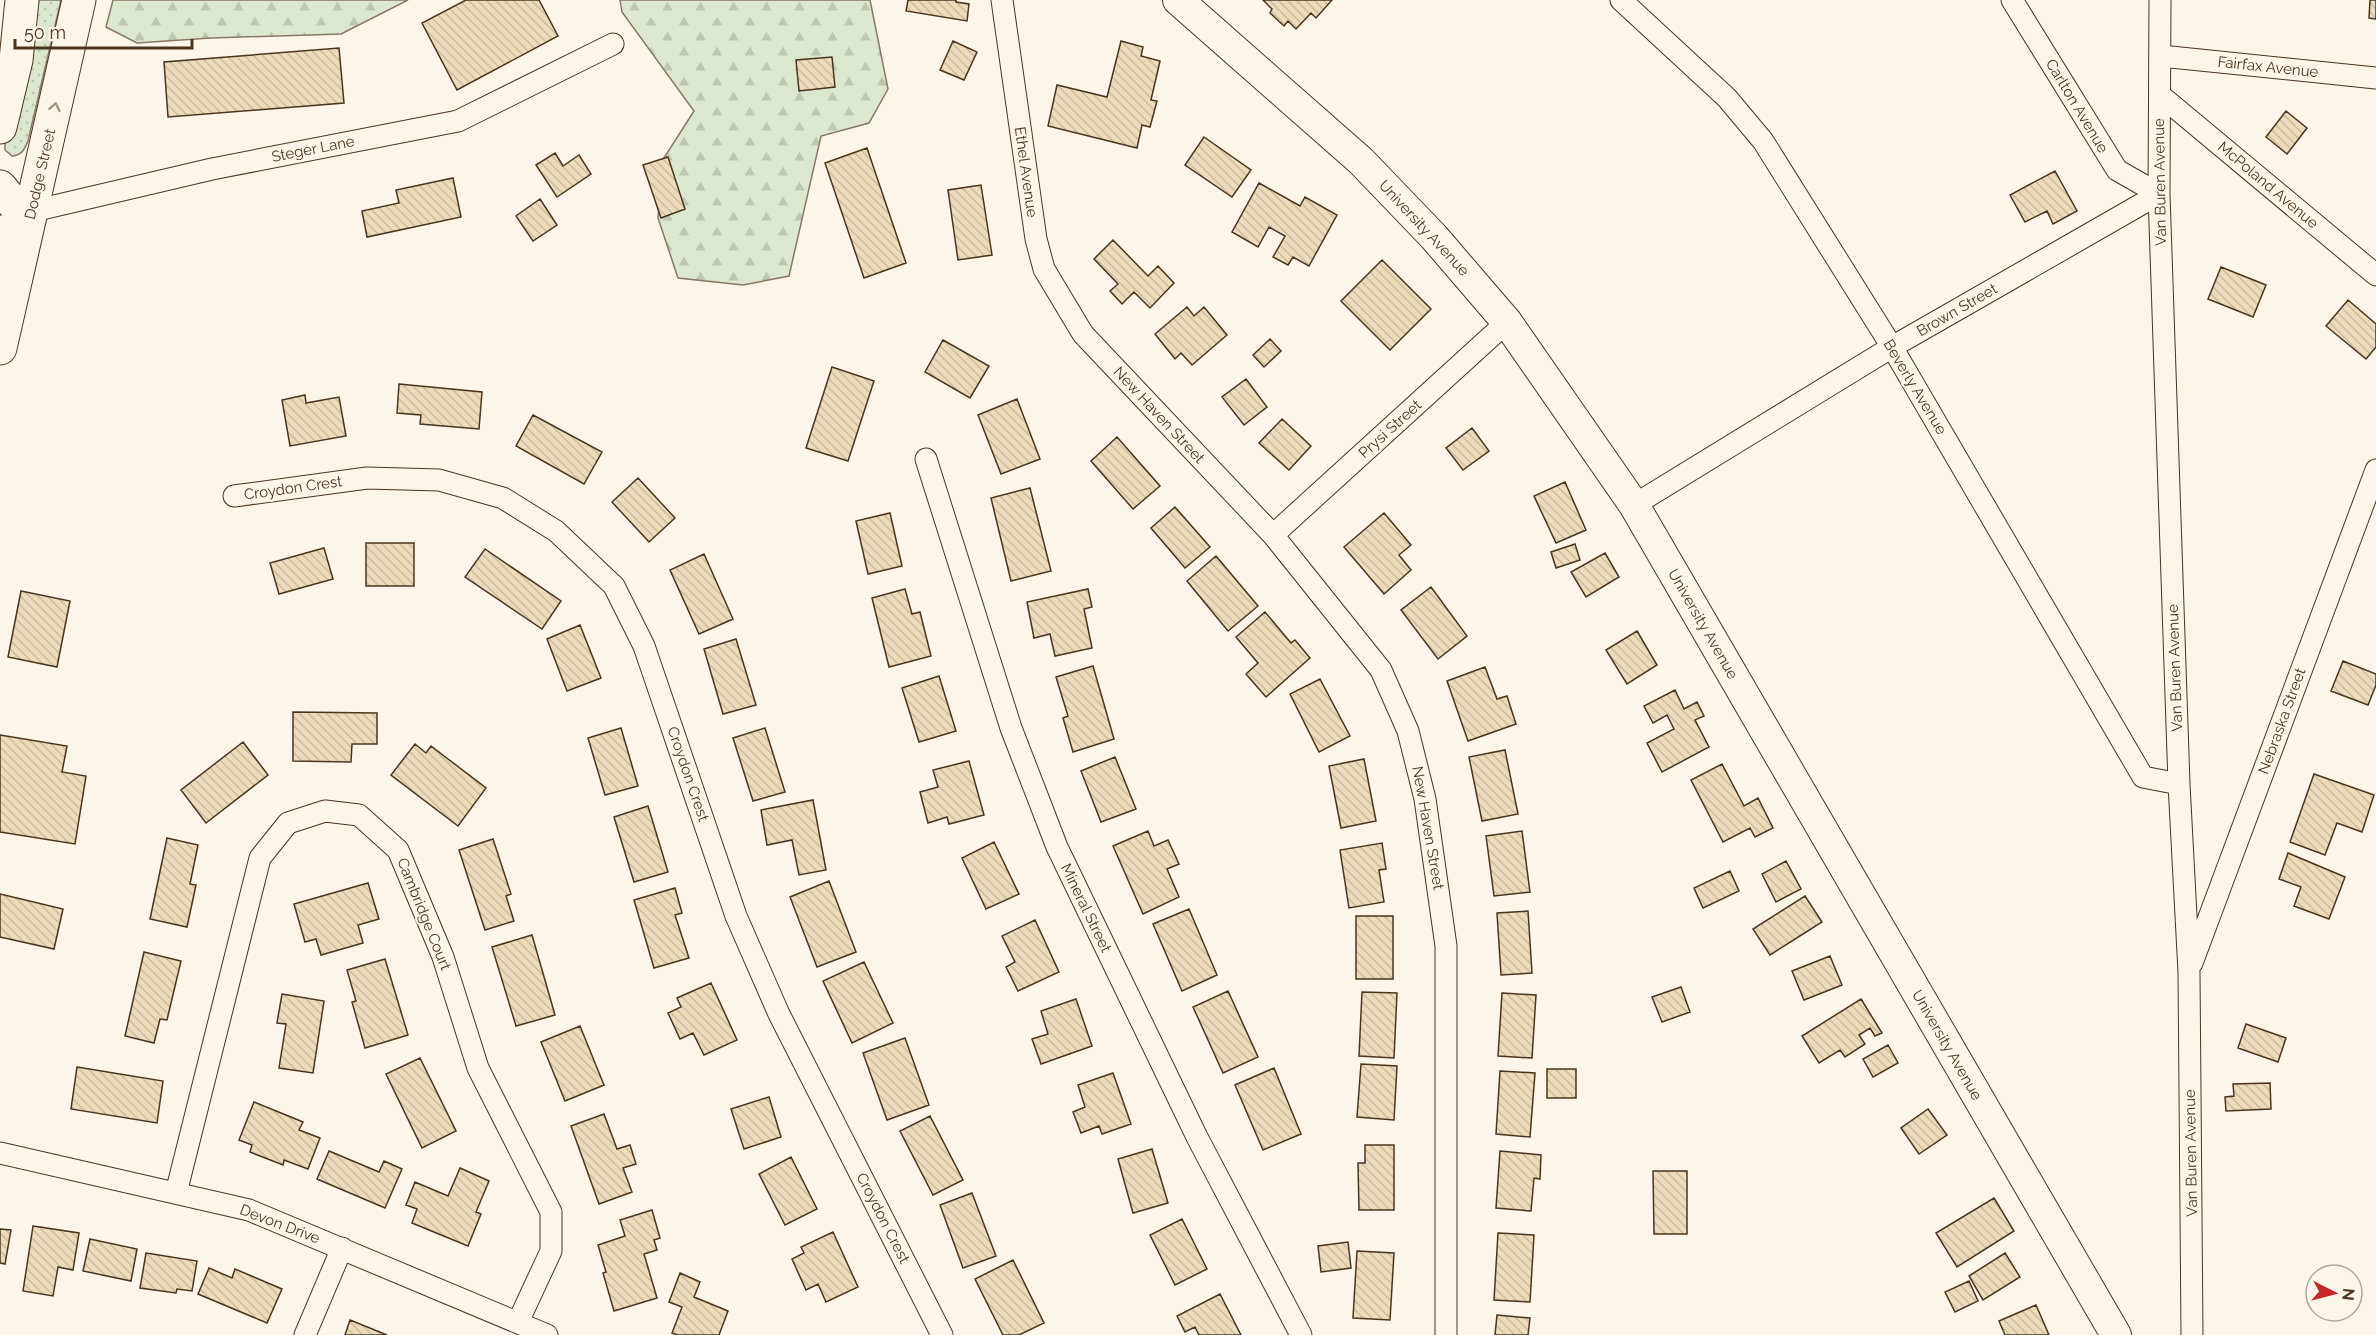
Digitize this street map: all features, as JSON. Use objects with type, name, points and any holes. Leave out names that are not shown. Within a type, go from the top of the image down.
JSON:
[{"type":"highway","points":[[0,45],[10,0]]},
{"type":"highway","points":[[0,127],[16,60],[22,0]]},
{"type":"highway","name":"Dodge Street","points":[[0,348],[10,210],[79,0]]},
{"type":"highway","points":[[0,278],[10,210]]},
{"type":"main road","name":"University Avenue","points":[[1178,0],[1361,161],[1434,237],[1507,322],[1634,506],[2116,1335]]},
{"type":"street","name":"Ethel Avenue","points":[[1002,0],[1036,239],[1044,269],[1083,333]]},
{"type":"street","name":"Beverly Avenue","points":[[1621,0],[1727,98],[1763,141],[1892,347],[2143,777],[2179,784]]},
{"type":"street","name":"Carlton Avenue","points":[[2012,0],[2116,170],[2159,194]]},
{"type":"street","name":"Van Buren Avenue","points":[[2160,0],[2159,194],[2179,784],[2189,972],[2192,1335]]},
{"type":"street","name":"Steger Lane","points":[[10,210],[458,122],[613,44]]},
{"type":"street","name":"Fairfax Avenue","points":[[2160,56],[2376,78]]},
{"type":"street","name":"McPoland Avenue","points":[[2160,95],[2376,275]]},
{"type":"street","name":"Brown Street","points":[[1634,506],[1892,347],[2159,194]]},
{"type":"street","name":"Prysi Street","points":[[1273,536],[1507,322]]},
{"type":"street","name":"New Haven Street","points":[[1083,333],[1273,536],[1381,670],[1408,731],[1425,799],[1446,946],[1446,1335]]},
{"type":"street","name":"Mineral Street","points":[[926,459],[1011,729],[1057,847],[1197,1137],[1301,1335]]},
{"type":"street","name":"Nebraska Street","points":[[2189,972],[2376,470]]},
{"type":"street","name":"Croydon Crest","points":[[234,496],[367,478],[439,480],[503,498],[556,531],[614,586],[644,646],[736,916],[774,1004],[942,1335]]},
{"type":"street","name":"Cambridge Court","points":[[176,1193],[260,858],[288,823],[325,811],[359,815],[398,849],[443,957],[478,1068],[551,1212],[551,1251],[518,1322]]},
{"type":"street","name":"Devon Drive","points":[[0,1153],[249,1210],[547,1335]]},
{"type":"street","points":[[305,1335],[342,1248]]},
{"type":"green space","points":[[33,0],[61,0],[28,141],[22,152],[12,156],[5,150],[5,143]]},
{"type":"green space","points":[[113,0],[408,0],[341,34],[137,43],[106,27]]},
{"type":"green space","points":[[620,0],[870,0],[888,89],[869,123],[821,136],[789,276],[743,285],[678,278],[658,218],[662,161],[694,111],[622,12]]},
{"type":"building","points":[[466,0],[539,0],[558,36],[457,90],[422,23]]},
{"type":"building","points":[[908,0],[956,0],[956,2],[969,4],[967,21],[906,11]]},
{"type":"building","points":[[1263,0],[1332,0],[1316,18],[1311,13],[1296,29],[1288,21],[1284,26],[1270,13],[1272,9]]},
{"type":"building","points":[[2370,0],[2376,0],[2376,19],[2369,18]]},
{"type":"building","points":[[953,41],[977,52],[964,80],[940,70]]},
{"type":"building","points":[[1121,41],[1143,47],[1141,56],[1160,61],[1151,100],[1157,101],[1150,127],[1142,125],[1137,148],[1048,126],[1057,85],[1107,97]]},
{"type":"building","points":[[339,48],[344,103],[168,117],[164,62]]},
{"type":"building","points":[[832,57],[835,87],[799,91],[796,60]]},
{"type":"building","points":[[2286,111],[2307,128],[2287,154],[2266,137]]},
{"type":"building","points":[[1204,137],[1251,170],[1232,197],[1185,165]]},
{"type":"building","points":[[867,148],[906,263],[864,278],[825,163]]},
{"type":"building","points":[[555,153],[563,166],[579,155],[591,174],[557,197],[536,165]]},
{"type":"building","points":[[668,157],[685,209],[661,218],[643,165]]},
{"type":"building","points":[[2055,171],[2077,211],[2053,224],[2047,211],[2025,222],[2010,195]]},
{"type":"building","points":[[453,178],[461,217],[367,237],[362,211],[399,203],[396,190]]},
{"type":"building","points":[[1259,183],[1300,206],[1305,197],[1337,215],[1309,266],[1293,257],[1288,265],[1273,257],[1285,236],[1269,227],[1258,247],[1232,232]]},
{"type":"building","points":[[981,185],[992,255],[958,260],[948,190]]},
{"type":"building","points":[[540,199],[557,225],[533,241],[516,216]]},
{"type":"building","points":[[1113,240],[1148,276],[1158,266],[1174,283],[1150,308],[1134,292],[1122,304],[1110,291],[1118,284],[1094,259]]},
{"type":"building","points":[[1382,260],[1431,309],[1390,350],[1341,301]]},
{"type":"building","points":[[2221,267],[2266,285],[2253,317],[2208,299]]},
{"type":"building","points":[[2348,300],[2376,324],[2376,347],[2366,359],[2326,326]]},
{"type":"building","points":[[1187,307],[1194,316],[1204,307],[1227,335],[1192,365],[1181,353],[1175,359],[1155,334]]},
{"type":"building","points":[[1270,339],[1281,351],[1264,367],[1253,355]]},
{"type":"building","points":[[943,340],[989,366],[970,398],[925,372]]},
{"type":"building","points":[[832,367],[874,381],[848,461],[806,448]]},
{"type":"building","points":[[1246,379],[1267,407],[1244,425],[1222,397]]},
{"type":"building","points":[[399,384],[482,392],[479,429],[420,424],[421,415],[397,413]]},
{"type":"building","points":[[305,395],[306,403],[339,397],[346,436],[290,446],[282,400]]},
{"type":"building","points":[[1017,399],[1040,459],[1001,474],[978,415]]},
{"type":"building","points":[[533,415],[602,452],[584,484],[516,446]]},
{"type":"building","points":[[1282,419],[1311,446],[1289,470],[1259,443]]},
{"type":"building","points":[[1472,428],[1489,451],[1463,470],[1446,448]]},
{"type":"building","points":[[1117,437],[1160,486],[1133,509],[1091,461]]},
{"type":"building","points":[[638,478],[675,518],[649,542],[612,502]]},
{"type":"building","points":[[1565,482],[1586,530],[1556,543],[1534,496]]},
{"type":"building","points":[[1030,488],[1051,571],[1011,581],[991,498]]},
{"type":"building","points":[[1175,507],[1210,547],[1185,568],[1151,528]]},
{"type":"building","points":[[890,513],[902,566],[868,574],[856,521]]},
{"type":"building","points":[[1384,513],[1411,545],[1399,555],[1411,570],[1384,594],[1344,547]]},
{"type":"building","points":[[366,543],[414,543],[414,586],[366,586]]},
{"type":"building","points":[[1575,544],[1580,560],[1556,568],[1551,552]]},
{"type":"building","points":[[324,548],[333,579],[279,594],[270,563]]},
{"type":"building","points":[[485,549],[561,601],[542,629],[465,577]]},
{"type":"building","points":[[1605,553],[1619,577],[1586,597],[1571,572]]},
{"type":"building","points":[[704,554],[733,619],[699,634],[670,570]]},
{"type":"building","points":[[1216,556],[1258,606],[1228,631],[1187,581]]},
{"type":"building","points":[[1431,587],[1467,636],[1438,659],[1401,610]]},
{"type":"building","points":[[905,589],[912,614],[920,612],[931,656],[889,667],[872,598]]},
{"type":"building","points":[[1088,589],[1092,607],[1084,609],[1092,648],[1055,656],[1050,634],[1034,638],[1027,602]]},
{"type":"building","points":[[21,591],[70,601],[57,667],[8,657]]},
{"type":"building","points":[[1265,612],[1291,643],[1295,640],[1310,658],[1266,697],[1246,674],[1258,663],[1236,637]]},
{"type":"building","points":[[580,625],[601,678],[567,691],[547,639]]},
{"type":"building","points":[[1637,631],[1657,665],[1627,684],[1606,650]]},
{"type":"building","points":[[736,639],[756,705],[723,714],[704,649]]},
{"type":"building","points":[[2343,661],[2376,674],[2376,685],[2368,705],[2331,691]]},
{"type":"building","points":[[1093,666],[1114,739],[1073,752],[1063,718],[1068,716],[1056,677]]},
{"type":"building","points":[[1485,667],[1497,699],[1507,696],[1516,724],[1468,741],[1447,681]]},
{"type":"building","points":[[939,676],[956,731],[919,742],[902,688]]},
{"type":"building","points":[[1320,679],[1350,736],[1319,752],[1290,694]]},
{"type":"building","points":[[1675,690],[1684,709],[1697,702],[1704,716],[1695,720],[1709,747],[1662,772],[1647,743],[1674,729],[1667,715],[1653,723],[1644,706]]},
{"type":"building","points":[[293,712],[377,713],[377,744],[352,744],[351,762],[293,761]]},
{"type":"building","points":[[621,728],[638,786],[605,795],[588,738]]},
{"type":"building","points":[[765,728],[785,792],[753,801],[733,738]]},
{"type":"building","points":[[0,735],[67,746],[62,772],[86,776],[75,844],[0,832]]},
{"type":"building","points":[[243,742],[268,775],[206,823],[181,790]]},
{"type":"building","points":[[415,744],[426,753],[431,746],[486,788],[458,826],[391,775]]},
{"type":"building","points":[[1505,750],[1518,814],[1482,821],[1469,757]]},
{"type":"building","points":[[1115,757],[1136,809],[1101,822],[1081,771]]},
{"type":"building","points":[[1364,759],[1376,821],[1341,828],[1329,766]]},
{"type":"building","points":[[969,761],[984,815],[949,824],[947,817],[928,823],[920,792],[938,787],[933,770]]},
{"type":"building","points":[[1722,764],[1744,806],[1758,798],[1773,828],[1755,837],[1750,828],[1723,842],[1691,780]]},
{"type":"building","points":[[2314,774],[2374,795],[2362,832],[2337,823],[2325,855],[2290,842]]},
{"type":"building","points":[[813,800],[826,870],[799,875],[792,840],[767,845],[761,810]]},
{"type":"building","points":[[648,806],[668,872],[634,882],[614,817]]},
{"type":"building","points":[[1148,831],[1154,846],[1168,840],[1179,864],[1167,869],[1179,897],[1143,914],[1113,846]]},
{"type":"building","points":[[1522,831],[1530,892],[1494,896],[1486,836]]},
{"type":"building","points":[[167,838],[198,845],[190,884],[196,885],[187,927],[150,919]]},
{"type":"building","points":[[493,839],[511,894],[506,896],[514,921],[485,930],[459,850]]},
{"type":"building","points":[[994,842],[1019,894],[986,909],[962,858]]},
{"type":"building","points":[[1382,843],[1386,869],[1379,870],[1384,902],[1349,908],[1340,850]]},
{"type":"building","points":[[2288,853],[2345,877],[2329,919],[2294,906],[2301,887],[2279,879]]},
{"type":"building","points":[[1786,861],[1801,889],[1776,902],[1762,874]]},
{"type":"building","points":[[1730,871],[1739,891],[1703,908],[1694,888]]},
{"type":"building","points":[[829,881],[856,952],[817,967],[790,897]]},
{"type":"building","points":[[368,883],[379,919],[358,925],[363,943],[321,955],[316,939],[305,942],[294,904]]},
{"type":"building","points":[[675,888],[682,913],[675,915],[689,958],[654,968],[634,900]]},
{"type":"building","points":[[0,894],[63,909],[54,949],[0,937]]},
{"type":"building","points":[[1805,896],[1822,922],[1770,955],[1753,929]]},
{"type":"building","points":[[1189,909],[1217,975],[1182,991],[1153,924]]},
{"type":"building","points":[[1528,911],[1532,973],[1501,975],[1497,913]]},
{"type":"building","points":[[1356,916],[1393,916],[1393,979],[1356,979]]},
{"type":"building","points":[[1035,920],[1059,972],[1018,991],[1006,967],[1015,962],[1002,936]]},
{"type":"building","points":[[532,935],[555,1015],[516,1026],[492,947]]},
{"type":"building","points":[[144,952],[181,961],[167,1020],[160,1019],[154,1043],[125,1036]]},
{"type":"building","points":[[1830,956],[1842,985],[1804,1000],[1792,971]]},
{"type":"building","points":[[385,959],[408,1035],[365,1048],[352,1002],[356,1001],[347,970]]},
{"type":"building","points":[[864,962],[893,1023],[852,1043],[823,981]]},
{"type":"building","points":[[711,983],[737,1040],[704,1055],[693,1033],[680,1039],[668,1013],[681,1007],[677,998]]},
{"type":"building","points":[[1681,987],[1690,1012],[1662,1022],[1652,997]]},
{"type":"building","points":[[1228,991],[1258,1057],[1223,1073],[1193,1007]]},
{"type":"building","points":[[1362,992],[1397,993],[1394,1058],[1359,1056]]},
{"type":"building","points":[[1502,993],[1536,995],[1532,1058],[1498,1056]]},
{"type":"building","points":[[282,994],[324,1001],[313,1073],[279,1068],[286,1024],[277,1023]]},
{"type":"building","points":[[1076,999],[1092,1046],[1041,1064],[1032,1039],[1048,1034],[1041,1011]]},
{"type":"building","points":[[1861,999],[1882,1033],[1875,1036],[1870,1028],[1859,1035],[1865,1044],[1845,1057],[1840,1050],[1819,1063],[1802,1036]]},
{"type":"building","points":[[2246,1024],[2286,1038],[2278,1062],[2238,1048]]},
{"type":"building","points":[[580,1026],[604,1085],[565,1101],[541,1042]]},
{"type":"building","points":[[905,1038],[929,1105],[887,1120],[863,1053]]},
{"type":"building","points":[[1888,1045],[1898,1063],[1873,1077],[1863,1059]]},
{"type":"building","points":[[420,1058],[456,1131],[422,1148],[386,1074]]},
{"type":"building","points":[[1361,1064],[1397,1066],[1394,1120],[1357,1117]]},
{"type":"building","points":[[77,1067],[163,1081],[157,1123],[71,1109]]},
{"type":"building","points":[[1274,1068],[1301,1134],[1263,1150],[1235,1085]]},
{"type":"building","points":[[1547,1069],[1576,1069],[1576,1098],[1547,1098]]},
{"type":"building","points":[[1500,1071],[1535,1073],[1530,1137],[1496,1134]]},
{"type":"building","points":[[1113,1073],[1131,1124],[1102,1134],[1099,1126],[1081,1133],[1073,1112],[1085,1107],[1078,1085]]},
{"type":"building","points":[[2270,1083],[2271,1109],[2226,1111],[2225,1097],[2234,1096],[2233,1084]]},
{"type":"building","points":[[769,1097],[781,1137],[744,1149],[731,1109]]},
{"type":"building","points":[[254,1102],[303,1122],[299,1130],[320,1138],[308,1169],[284,1160],[283,1165],[250,1152],[252,1145],[239,1140]]},
{"type":"building","points":[[1928,1109],[1947,1135],[1919,1154],[1901,1128]]},
{"type":"building","points":[[604,1114],[617,1149],[630,1145],[636,1164],[623,1168],[632,1192],[599,1204],[571,1126]]},
{"type":"building","points":[[930,1116],[963,1180],[933,1195],[900,1131]]},
{"type":"building","points":[[1365,1145],[1394,1145],[1394,1210],[1359,1210],[1358,1163],[1365,1163]]},
{"type":"building","points":[[1152,1149],[1168,1203],[1133,1213],[1118,1159]]},
{"type":"building","points":[[329,1151],[379,1172],[384,1161],[402,1169],[385,1208],[317,1179]]},
{"type":"building","points":[[1500,1151],[1541,1155],[1540,1179],[1534,1178],[1531,1211],[1496,1208]]},
{"type":"building","points":[[791,1157],[817,1209],[785,1225],[759,1174]]},
{"type":"building","points":[[460,1168],[489,1181],[476,1212],[481,1214],[468,1246],[412,1223],[417,1209],[406,1205],[415,1182],[448,1196]]},
{"type":"building","points":[[1653,1171],[1687,1171],[1687,1234],[1654,1234]]},
{"type":"building","points":[[972,1193],[996,1256],[963,1268],[940,1205]]},
{"type":"building","points":[[1994,1198],[2014,1231],[1957,1267],[1936,1233]]},
{"type":"building","points":[[652,1210],[660,1238],[654,1240],[657,1250],[644,1254],[657,1298],[614,1311],[598,1245],[625,1236],[620,1220]]},
{"type":"building","points":[[1182,1219],[1207,1269],[1175,1285],[1150,1235]]},
{"type":"building","points":[[33,1226],[79,1233],[73,1270],[58,1267],[53,1296],[23,1291]]},
{"type":"building","points":[[0,1229],[11,1230],[5,1264],[0,1263]]},
{"type":"building","points":[[833,1232],[858,1287],[826,1302],[818,1284],[806,1290],[792,1259],[804,1253],[801,1247]]},
{"type":"building","points":[[1498,1233],[1534,1235],[1530,1302],[1494,1300]]},
{"type":"building","points":[[90,1239],[137,1249],[131,1281],[83,1271]]},
{"type":"building","points":[[1348,1242],[1351,1268],[1321,1272],[1318,1246]]},
{"type":"building","points":[[1357,1251],[1394,1253],[1390,1320],[1353,1318]]},
{"type":"building","points":[[146,1253],[197,1261],[192,1291],[177,1289],[176,1293],[140,1288]]},
{"type":"building","points":[[2005,1253],[2020,1277],[1983,1300],[1969,1276]]},
{"type":"building","points":[[1013,1260],[1044,1323],[1019,1335],[1003,1335],[975,1279]]},
{"type":"building","points":[[209,1268],[232,1278],[235,1269],[282,1289],[267,1323],[198,1294]]},
{"type":"building","points":[[680,1273],[700,1282],[694,1297],[728,1311],[719,1335],[672,1333],[682,1307],[669,1302]]},
{"type":"building","points":[[1969,1281],[1978,1301],[1955,1312],[1945,1292]]},
{"type":"building","points":[[1220,1294],[1241,1335],[1199,1335],[1195,1327],[1185,1332],[1177,1316]]},
{"type":"building","points":[[2036,1305],[2049,1335],[2005,1335],[1999,1321]]},
{"type":"building","points":[[1497,1315],[1530,1318],[1528,1335],[1495,1335]]},
{"type":"building","points":[[350,1320],[387,1335],[345,1335]]}]
